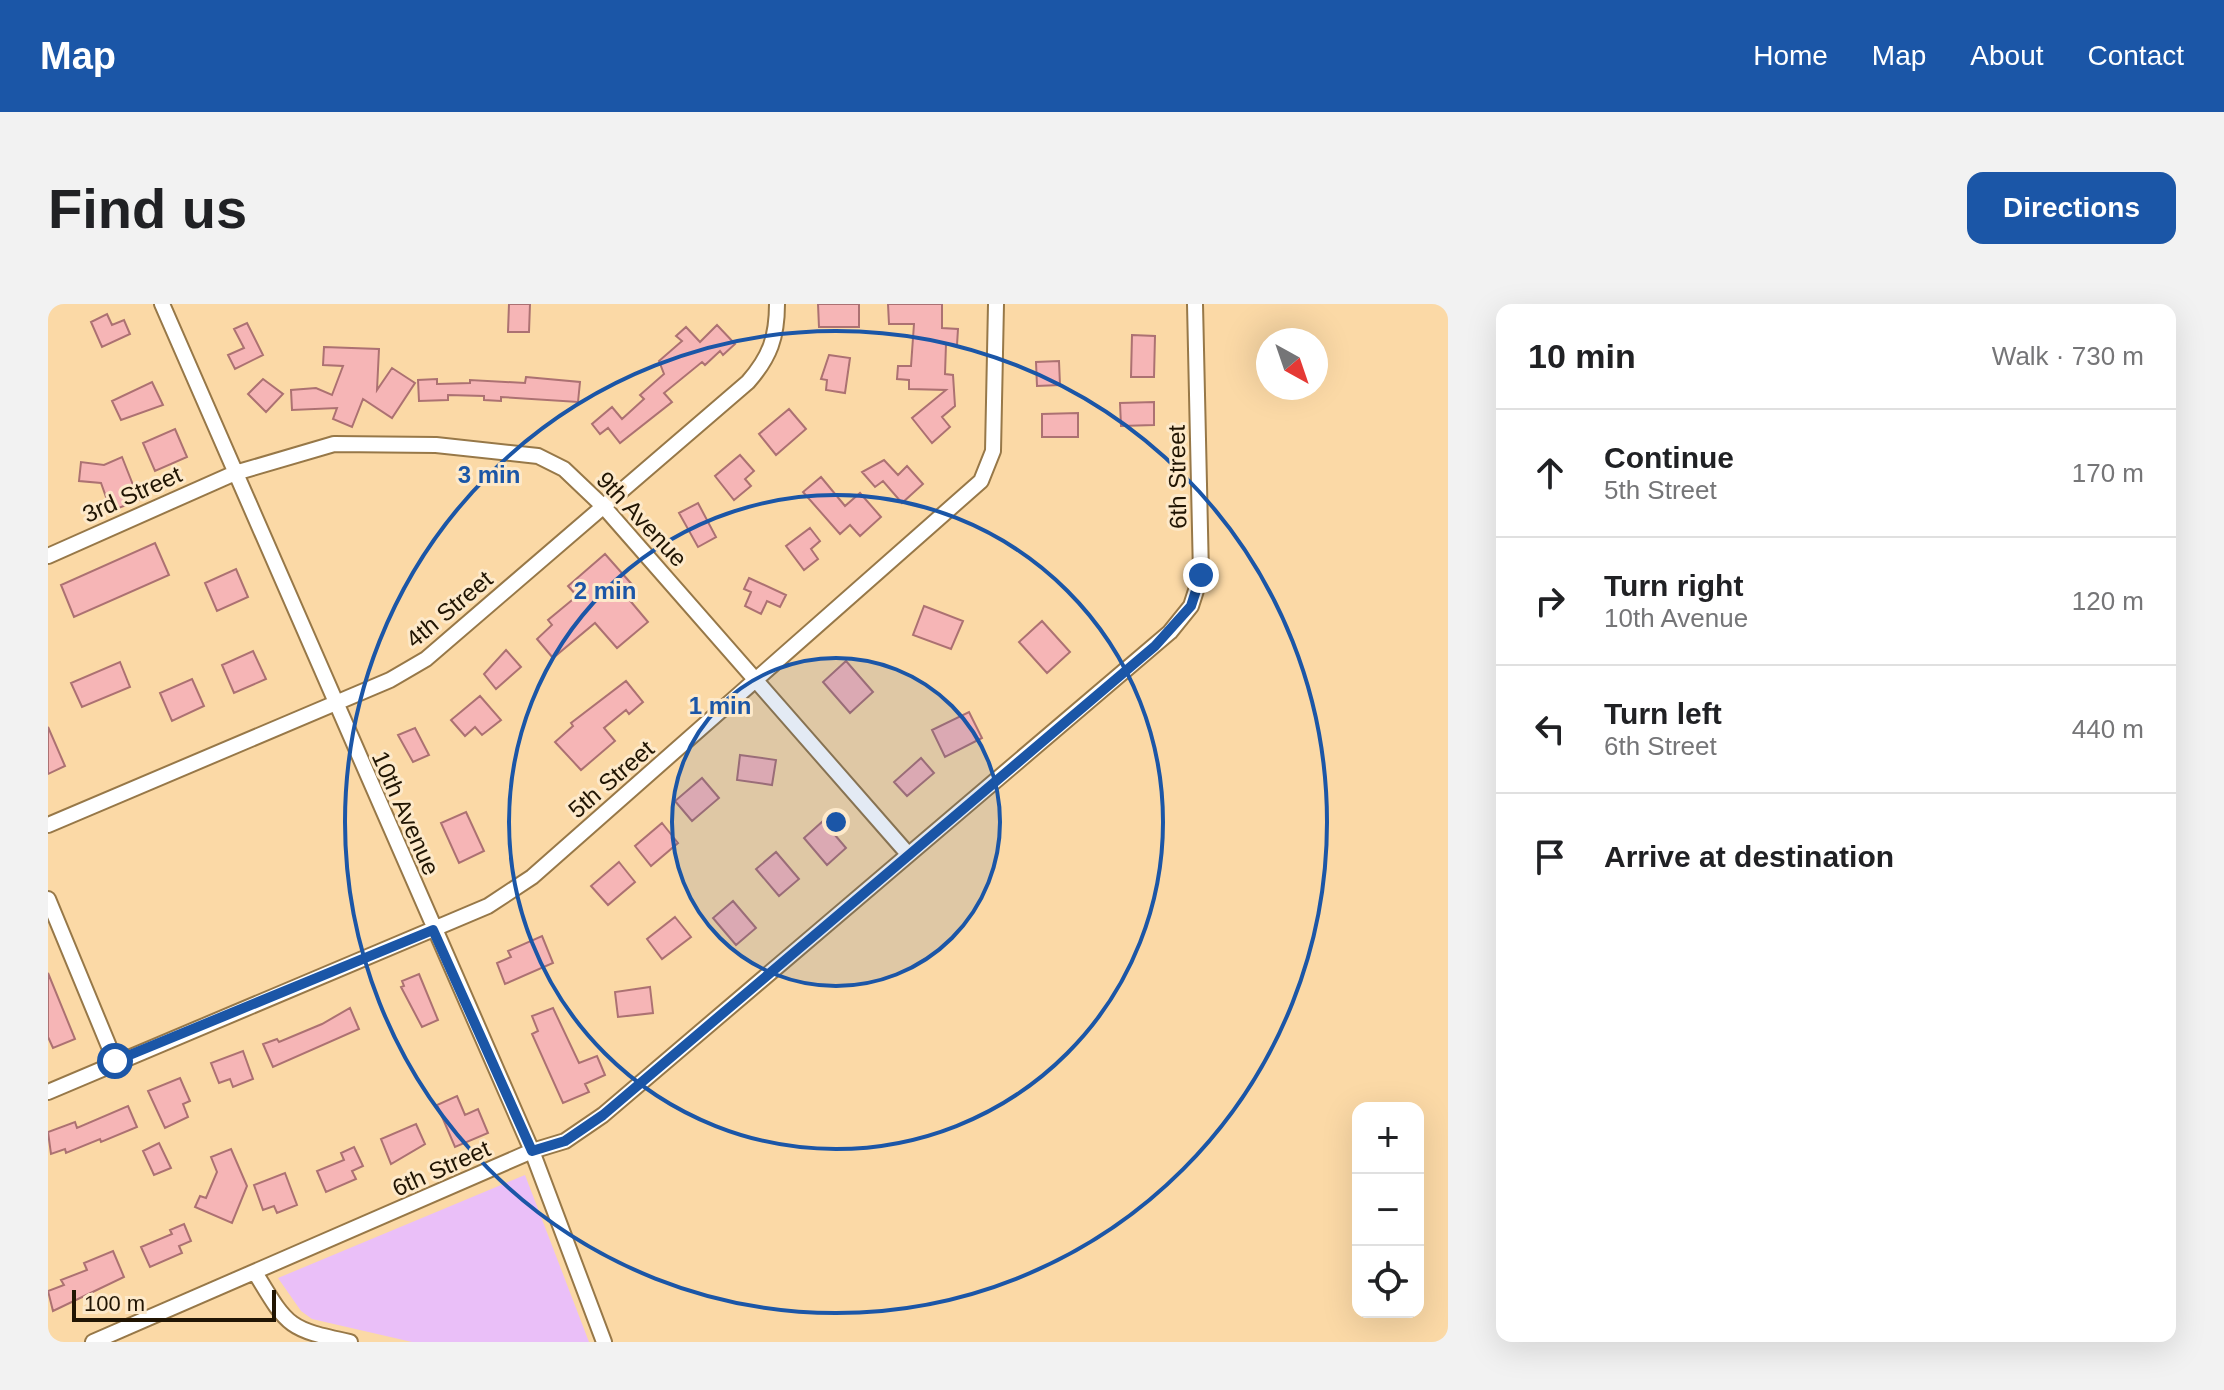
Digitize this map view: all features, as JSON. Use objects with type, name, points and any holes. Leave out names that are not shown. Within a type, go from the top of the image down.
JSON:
[{"type":"street","name":"10th Avenue","points":[[162,304],[532,1151],[604,1342]]},
{"type":"street","name":"4th Street","points":[[48,825],[333,701],[390,680],[426,659],[761,367],[775,340],[777,304]]},
{"type":"street","name":"5th Street","points":[[48,1092],[115,1061],[488,906],[532,877],[981,481],[993,451],[996,304]]},
{"type":"street","name":"6th Street","points":[[93,1342],[256,1274],[532,1151],[565,1141],[603,1115],[1155,646],[1191,606],[1201,575],[1195,304]]},
{"type":"street","name":"9th Avenue","points":[[235,473],[334,444],[436,445],[510,451],[538,456],[564,469],[604,507],[908,854]]},
{"type":"street","name":"3rd Street","points":[[48,556],[235,473]]},
{"type":"street","points":[[48,899],[115,1061]]},
{"type":"street","points":[[256,1274],[283,1318],[308,1333],[350,1342]]},
{"type":"shaded area","points":[[525,1175],[589,1342],[412,1342],[312,1319],[301,1311],[278,1278]]},
{"type":"building","points":[[509,304],[530,304],[529,332],[508,332]]},
{"type":"building","points":[[818,304],[859,304],[859,327],[819,327]]},
{"type":"building","points":[[888,304],[942,304],[942,328],[958,329],[957,345],[946,344],[945,374],[953,375],[955,406],[942,417],[950,427],[932,443],[912,418],[946,390],[909,389],[909,380],[897,379],[898,366],[911,366],[914,324],[889,324]]},
{"type":"building","points":[[107,314],[112,325],[124,320],[130,334],[102,347],[91,322]]},
{"type":"building","points":[[247,323],[263,355],[235,369],[228,355],[244,348],[234,329]]},
{"type":"building","points":[[717,325],[735,344],[723,355],[720,351],[705,365],[702,362],[664,393],[672,402],[620,443],[608,428],[600,434],[592,424],[612,407],[622,419],[644,399],[640,395],[664,374],[659,361],[682,341],[676,336],[686,327],[700,342]]},
{"type":"building","points":[[1132,335],[1155,336],[1154,377],[1131,377]]},
{"type":"building","points":[[324,347],[379,349],[377,390],[392,368],[415,383],[392,418],[363,399],[352,427],[333,419],[337,408],[292,410],[291,390],[316,388],[332,395],[343,366],[323,365]]},
{"type":"building","points":[[829,355],[850,358],[845,393],[826,390],[827,380],[821,379]]},
{"type":"building","points":[[1059,361],[1060,385],[1037,386],[1036,362]]},
{"type":"building","points":[[526,377],[580,382],[578,402],[501,397],[501,401],[484,400],[484,396],[448,395],[448,400],[419,401],[418,380],[437,379],[437,384],[470,383],[470,380],[525,383]]},
{"type":"building","points":[[263,379],[283,394],[266,412],[248,394]]},
{"type":"building","points":[[152,382],[163,405],[121,420],[112,401]]},
{"type":"building","points":[[1154,402],[1154,425],[1121,426],[1120,403]]},
{"type":"building","points":[[789,409],[806,429],[776,455],[759,434]]},
{"type":"building","points":[[1078,413],[1078,437],[1042,437],[1042,414]]},
{"type":"building","points":[[175,429],[187,457],[155,471],[143,443]]},
{"type":"building","points":[[740,455],[754,471],[745,479],[751,486],[734,500],[715,476]]},
{"type":"building","points":[[122,457],[139,500],[111,511],[101,483],[79,481],[81,462],[104,465]]},
{"type":"building","points":[[884,460],[898,475],[907,466],[923,484],[902,503],[883,481],[875,487],[862,472]]},
{"type":"building","points":[[821,477],[845,506],[860,493],[881,517],[860,536],[850,525],[840,534],[803,492]]},
{"type":"building","points":[[698,503],[716,537],[698,547],[679,513]]},
{"type":"building","points":[[810,528],[820,541],[811,549],[818,559],[804,570],[786,546]]},
{"type":"building","points":[[155,543],[169,575],[74,617],[61,585]]},
{"type":"building","points":[[605,554],[636,589],[627,597],[648,622],[617,648],[595,623],[553,658],[537,639],[552,625],[548,620],[577,596],[568,586]]},
{"type":"building","points":[[236,569],[248,597],[217,611],[205,583]]},
{"type":"building","points":[[749,578],[786,595],[780,607],[767,601],[761,614],[745,606],[751,592],[744,589]]},
{"type":"building","points":[[924,606],[963,621],[951,649],[913,635]]},
{"type":"building","points":[[1042,621],[1070,652],[1047,673],[1019,642]]},
{"type":"building","points":[[506,650],[521,667],[496,689],[484,674]]},
{"type":"building","points":[[253,651],[266,679],[234,693],[222,665]]},
{"type":"building","points":[[846,661],[873,692],[850,713],[823,682]]},
{"type":"building","points":[[120,662],[130,687],[82,707],[71,683]]},
{"type":"building","points":[[192,679],[204,706],[172,721],[160,693]]},
{"type":"building","points":[[626,681],[643,702],[629,714],[626,710],[604,728],[615,741],[581,770],[555,742],[573,726],[571,723]]},
{"type":"building","points":[[480,696],[501,720],[482,735],[475,727],[465,736],[451,720]]},
{"type":"building","points":[[969,712],[982,738],[945,757],[932,730]]},
{"type":"building","points":[[48,727],[65,766],[48,774]]},
{"type":"building","points":[[415,728],[429,755],[413,762],[398,735]]},
{"type":"building","points":[[740,755],[776,760],[772,785],[737,780]]},
{"type":"building","points":[[921,758],[934,773],[907,796],[894,782]]},
{"type":"building","points":[[702,778],[719,798],[692,821],[675,801]]},
{"type":"building","points":[[466,812],[484,851],[459,863],[441,823]]},
{"type":"building","points":[[823,821],[846,848],[827,865],[804,838]]},
{"type":"building","points":[[662,823],[678,843],[651,866],[635,846]]},
{"type":"building","points":[[776,852],[799,879],[779,896],[756,869]]},
{"type":"building","points":[[619,862],[635,882],[608,905],[591,886]]},
{"type":"building","points":[[733,901],[756,928],[736,945],[713,918]]},
{"type":"building","points":[[675,917],[691,937],[662,959],[647,939]]},
{"type":"building","points":[[542,936],[553,963],[505,984],[497,963],[511,957],[508,951]]},
{"type":"building","points":[[48,973],[75,1039],[53,1048],[48,1037]]},
{"type":"building","points":[[419,974],[438,1020],[422,1027],[401,987],[404,986],[402,981]]},
{"type":"building","points":[[650,987],[653,1013],[618,1017],[615,992]]},
{"type":"building","points":[[350,1008],[359,1029],[273,1067],[263,1044],[277,1039],[279,1042]]},
{"type":"building","points":[[553,1008],[579,1063],[597,1056],[605,1075],[585,1084],[589,1092],[563,1103],[532,1034],[538,1031],[532,1016]]},
{"type":"building","points":[[243,1051],[253,1079],[233,1087],[230,1079],[219,1083],[211,1063]]},
{"type":"building","points":[[180,1078],[190,1101],[183,1104],[188,1117],[165,1128],[148,1091]]},
{"type":"building","points":[[457,1096],[465,1115],[478,1109],[488,1133],[455,1147],[437,1105]]},
{"type":"building","points":[[128,1106],[137,1127],[66,1153],[65,1149],[51,1154],[48,1132],[75,1122],[77,1128]]},
{"type":"building","points":[[416,1124],[425,1144],[391,1164],[381,1139]]},
{"type":"building","points":[[159,1143],[171,1168],[154,1175],[143,1151]]},
{"type":"building","points":[[354,1147],[363,1166],[352,1171],[356,1179],[326,1192],[317,1171],[344,1160],[341,1153]]},
{"type":"building","points":[[231,1149],[247,1186],[232,1223],[195,1207],[200,1196],[206,1198],[217,1172],[211,1157]]},
{"type":"building","points":[[285,1173],[297,1205],[277,1213],[274,1206],[263,1210],[254,1185]]},
{"type":"building","points":[[184,1224],[191,1241],[179,1246],[182,1253],[150,1267],[141,1247],[172,1234],[170,1230]]},
{"type":"building","points":[[113,1251],[124,1277],[53,1311],[48,1291],[64,1285],[61,1280],[87,1270],[84,1263]]},
{"type":"route","points":[[115,1061],[433,930],[532,1151],[565,1141],[603,1115],[1155,646],[1191,606],[1201,575]]}]
